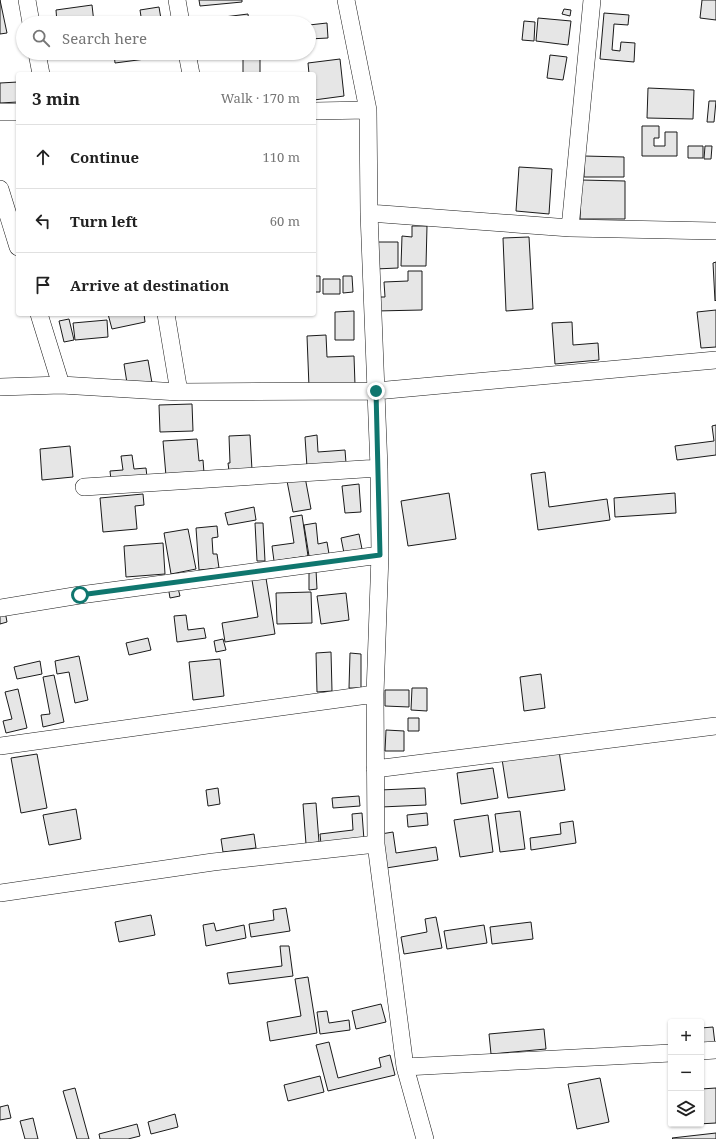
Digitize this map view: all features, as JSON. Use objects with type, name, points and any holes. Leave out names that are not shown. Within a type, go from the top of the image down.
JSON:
[{"type":"street","points":[[27,0],[30,16]]},
{"type":"street","points":[[177,0],[180,16]]},
{"type":"street","points":[[346,0],[368,110],[369,213],[379,468],[380,555],[375,694],[376,844],[405,1067],[425,1139]]},
{"type":"street","points":[[570,228],[592,0]]},
{"type":"street","points":[[38,60],[41,72]]},
{"type":"street","points":[[188,60],[191,72]]},
{"type":"street","points":[[316,111],[368,110]]},
{"type":"street","points":[[0,112],[16,112]]},
{"type":"street","points":[[0,189],[16,241]]},
{"type":"street","points":[[369,213],[570,228],[716,231]]},
{"type":"street","points":[[40,316],[61,385]]},
{"type":"street","points":[[166,316],[179,392]]},
{"type":"street","points":[[0,387],[61,385],[179,392],[376,391],[716,360]]},
{"type":"street","points":[[84,487],[379,468]]},
{"type":"street","points":[[0,608],[80,595],[380,555]]},
{"type":"street","points":[[0,746],[375,694]]},
{"type":"street","points":[[375,769],[716,726]]},
{"type":"street","points":[[0,893],[213,862],[376,844]]},
{"type":"street","points":[[704,1051],[716,1050]]},
{"type":"street","points":[[405,1067],[668,1053]]},
{"type":"building","points":[[0,0],[7,33],[0,34]]},
{"type":"building","points":[[199,0],[242,0],[242,2],[200,6]]},
{"type":"building","points":[[702,0],[716,0],[716,20],[700,18]]},
{"type":"building","points":[[92,5],[93,16],[56,16],[56,10]]},
{"type":"building","points":[[159,7],[160,16],[141,16],[140,10]]},
{"type":"building","points":[[564,9],[571,10],[570,16],[562,14]]},
{"type":"building","points":[[604,13],[629,15],[628,25],[614,24],[612,50],[620,51],[621,42],[635,43],[634,62],[600,59]]},
{"type":"building","points":[[248,14],[248,16],[232,16]]},
{"type":"building","points":[[538,18],[571,21],[568,45],[536,41]]},
{"type":"building","points":[[524,21],[535,22],[534,41],[522,40]]},
{"type":"building","points":[[327,23],[328,38],[316,39],[316,24]]},
{"type":"building","points":[[550,55],[567,57],[563,80],[547,78]]},
{"type":"building","points":[[340,59],[344,96],[316,100],[316,72],[309,72],[308,63]]},
{"type":"building","points":[[115,60],[138,60],[115,63]]},
{"type":"building","points":[[243,60],[260,60],[260,72],[243,72]]},
{"type":"building","points":[[16,82],[16,102],[0,103],[0,83]]},
{"type":"building","points":[[648,88],[694,90],[693,119],[647,118]]},
{"type":"building","points":[[709,101],[716,101],[714,122],[707,122]]},
{"type":"building","points":[[642,126],[659,126],[659,138],[654,138],[654,146],[665,146],[665,132],[677,132],[677,156],[642,156]]},
{"type":"building","points":[[688,146],[703,146],[703,158],[688,158]]},
{"type":"building","points":[[705,146],[712,146],[711,159],[704,159]]},
{"type":"building","points":[[584,156],[624,157],[624,177],[584,177]]},
{"type":"building","points":[[519,167],[552,169],[549,214],[516,211]]},
{"type":"building","points":[[581,180],[625,181],[625,219],[580,219]]},
{"type":"building","points":[[412,226],[427,226],[426,266],[401,266],[402,236],[412,237]]},
{"type":"building","points":[[529,237],[533,309],[506,311],[503,238]]},
{"type":"building","points":[[375,242],[398,242],[398,268],[375,269]]},
{"type":"building","points":[[716,262],[716,300],[715,301],[713,263]]},
{"type":"building","points":[[408,271],[422,271],[422,310],[376,311],[376,297],[385,297],[384,282],[408,281]]},
{"type":"building","points":[[316,276],[320,276],[320,292],[316,292]]},
{"type":"building","points":[[343,276],[352,276],[353,292],[343,293]]},
{"type":"building","points":[[323,279],[340,279],[340,294],[323,294]]},
{"type":"building","points":[[716,310],[716,347],[701,348],[697,312]]},
{"type":"building","points":[[354,311],[354,340],[335,340],[335,312]]},
{"type":"building","points":[[109,316],[144,316],[145,322],[112,329]]},
{"type":"building","points":[[69,319],[74,340],[64,342],[59,321]]},
{"type":"building","points":[[107,320],[108,337],[75,340],[73,323]]},
{"type":"building","points":[[572,322],[573,345],[598,343],[599,360],[555,364],[552,323]]},
{"type":"building","points":[[326,335],[327,357],[354,356],[355,385],[309,387],[307,336]]},
{"type":"building","points":[[148,360],[152,383],[127,383],[124,364]]},
{"type":"building","points":[[192,404],[193,431],[160,432],[159,405]]},
{"type":"building","points":[[716,425],[716,455],[677,460],[675,446],[714,441],[712,426]]},
{"type":"building","points":[[250,435],[252,470],[229,471],[229,436]]},
{"type":"building","points":[[317,435],[318,452],[345,450],[346,463],[307,467],[305,437]]},
{"type":"building","points":[[197,439],[199,461],[203,460],[204,473],[166,476],[163,441]]},
{"type":"building","points":[[70,446],[73,477],[42,480],[40,449]]},
{"type":"building","points":[[132,455],[134,469],[146,468],[147,477],[111,480],[110,471],[123,470],[121,456]]},
{"type":"building","points":[[545,472],[549,507],[607,499],[610,520],[538,530],[531,474]]},
{"type":"building","points":[[305,477],[311,509],[293,512],[287,481]]},
{"type":"building","points":[[359,484],[361,512],[345,513],[342,486]]},
{"type":"building","points":[[449,493],[456,539],[408,546],[401,501]]},
{"type":"building","points":[[675,493],[676,513],[615,517],[614,498]]},
{"type":"building","points":[[143,494],[144,505],[135,506],[137,529],[103,532],[100,498]]},
{"type":"building","points":[[254,507],[256,520],[228,525],[225,513]]},
{"type":"building","points":[[302,515],[308,556],[274,561],[272,546],[294,543],[290,517]]},
{"type":"building","points":[[255,523],[263,523],[265,561],[257,561]]},
{"type":"building","points":[[316,523],[318,544],[327,542],[329,554],[309,556],[304,525]]},
{"type":"building","points":[[217,526],[218,537],[212,538],[213,554],[217,554],[219,568],[199,570],[196,528]]},
{"type":"building","points":[[188,529],[196,569],[171,574],[164,533]]},
{"type":"building","points":[[359,534],[362,549],[344,553],[341,538]]},
{"type":"building","points":[[163,543],[165,574],[126,577],[124,546]]},
{"type":"building","points":[[309,570],[316,570],[317,589],[309,590]]},
{"type":"building","points":[[265,572],[275,634],[225,642],[222,623],[258,617],[251,574]]},
{"type":"building","points":[[177,584],[180,596],[170,598],[168,586]]},
{"type":"building","points":[[311,592],[312,623],[277,624],[276,593]]},
{"type":"building","points":[[346,593],[349,620],[321,624],[317,596]]},
{"type":"building","points":[[5,611],[7,622],[0,624],[0,613]]},
{"type":"building","points":[[186,615],[188,630],[204,628],[206,638],[177,642],[174,616]]},
{"type":"building","points":[[148,638],[151,650],[129,655],[126,643]]},
{"type":"building","points":[[223,639],[226,650],[216,652],[214,641]]},
{"type":"building","points":[[331,652],[332,691],[317,692],[316,653]]},
{"type":"building","points":[[350,653],[361,654],[361,688],[349,688]]},
{"type":"building","points":[[79,656],[88,700],[75,703],[69,672],[57,674],[55,661]]},
{"type":"building","points":[[220,659],[224,696],[193,700],[189,662]]},
{"type":"building","points":[[40,661],[42,674],[17,679],[14,667]]},
{"type":"building","points":[[541,674],[545,708],[524,711],[520,677]]},
{"type":"building","points":[[54,675],[64,722],[43,727],[41,715],[50,714],[43,677]]},
{"type":"building","points":[[412,688],[427,688],[427,711],[411,710]]},
{"type":"building","points":[[18,689],[27,728],[6,733],[3,721],[12,719],[5,692]]},
{"type":"building","points":[[385,690],[409,690],[409,707],[385,706]]},
{"type":"building","points":[[408,718],[419,718],[419,731],[408,731]]},
{"type":"building","points":[[386,730],[404,731],[404,751],[385,751]]},
{"type":"building","points":[[559,751],[565,790],[508,798],[502,759]]},
{"type":"building","points":[[37,754],[47,808],[21,813],[11,758]]},
{"type":"building","points":[[493,768],[498,798],[461,804],[457,773]]},
{"type":"building","points":[[218,788],[220,804],[208,806],[206,790]]},
{"type":"building","points":[[425,788],[426,805],[381,807],[380,790]]},
{"type":"building","points":[[359,796],[360,806],[333,808],[332,798]]},
{"type":"building","points":[[316,803],[319,842],[306,844],[303,804]]},
{"type":"building","points":[[76,809],[81,839],[49,845],[43,815]]},
{"type":"building","points":[[520,811],[525,849],[500,852],[495,814]]},
{"type":"building","points":[[362,813],[364,840],[321,844],[320,834],[353,830],[352,814]]},
{"type":"building","points":[[427,813],[428,825],[408,827],[407,815]]},
{"type":"building","points":[[488,815],[493,852],[460,857],[454,820]]},
{"type":"building","points":[[573,821],[576,843],[531,850],[530,838],[561,834],[560,823]]},
{"type":"building","points":[[393,832],[396,853],[436,847],[438,860],[386,868],[381,834]]},
{"type":"building","points":[[254,834],[256,848],[223,852],[221,839]]},
{"type":"building","points":[[286,908],[290,931],[251,937],[249,924],[274,920],[273,910]]},
{"type":"building","points":[[151,915],[155,935],[119,942],[115,922]]},
{"type":"building","points":[[436,917],[442,948],[404,954],[401,937],[427,932],[425,919]]},
{"type":"building","points":[[531,922],[533,939],[492,944],[490,927]]},
{"type":"building","points":[[214,923],[216,931],[244,925],[246,938],[206,946],[203,925]]},
{"type":"building","points":[[484,925],[487,943],[447,949],[444,931]]},
{"type":"building","points":[[280,946],[289,946],[293,976],[229,984],[227,973],[282,966]]},
{"type":"building","points":[[308,977],[317,1033],[270,1041],[267,1022],[301,1016],[295,979]]},
{"type":"building","points":[[381,1004],[386,1022],[356,1029],[352,1011]]},
{"type":"building","points":[[327,1011],[329,1023],[349,1020],[350,1030],[320,1034],[317,1012]]},
{"type":"building","points":[[713,1027],[715,1044],[704,1046],[704,1028]]},
{"type":"building","points":[[544,1029],[546,1049],[491,1054],[489,1034]]},
{"type":"building","points":[[329,1042],[338,1078],[381,1067],[379,1058],[390,1055],[395,1075],[328,1091],[316,1045]]},
{"type":"building","points":[[320,1076],[324,1092],[288,1101],[284,1085]]},
{"type":"building","points":[[600,1078],[609,1122],[577,1129],[568,1084]]},
{"type":"building","points":[[75,1088],[89,1139],[77,1139],[63,1091]]},
{"type":"building","points":[[716,1088],[716,1123],[704,1124],[704,1089]]},
{"type":"building","points":[[8,1105],[11,1118],[0,1120],[0,1107]]},
{"type":"building","points":[[175,1114],[178,1127],[151,1134],[148,1122]]},
{"type":"building","points":[[33,1118],[38,1139],[25,1139],[20,1121]]},
{"type":"building","points":[[137,1124],[140,1136],[128,1139],[100,1139],[99,1134]]},
{"type":"building","points":[[716,1133],[716,1139],[672,1138]]},
{"type":"route","points":[[80,595],[380,555],[376,391]]}]
